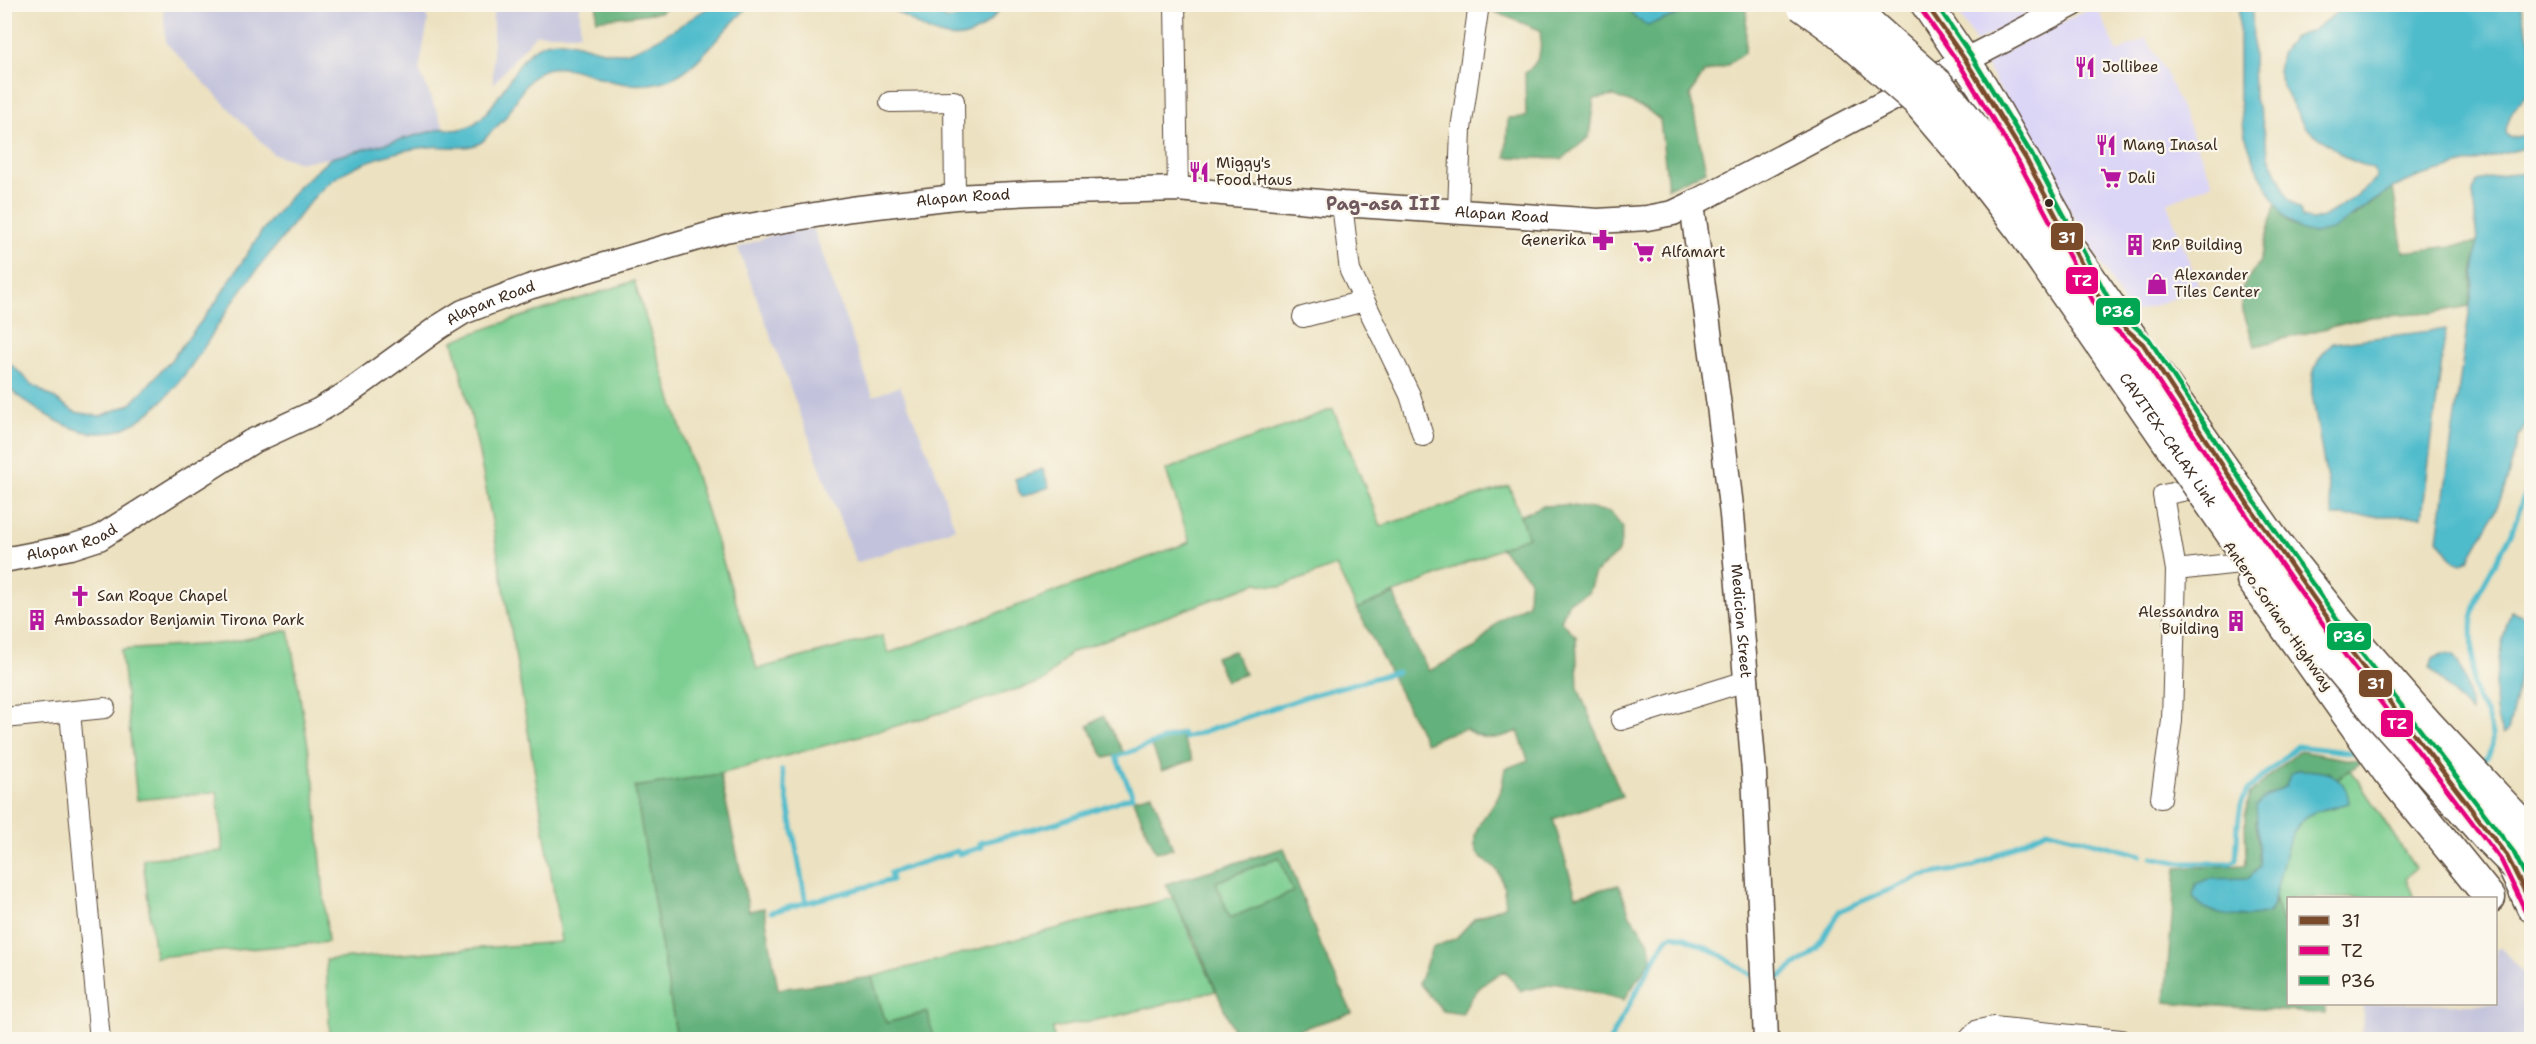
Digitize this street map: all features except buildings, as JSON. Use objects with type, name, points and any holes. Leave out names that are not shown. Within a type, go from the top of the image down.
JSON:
[{"type":"highway","name":"CAVITEX–CALAX Link","points":[[1802,4],[1838,30],[1918,100],[1964,154],[2023,230],[2249,557],[2378,712],[2488,836],[2532,880]]},
{"type":"highway","name":"CAVITEX–CALAX Link","points":[[1845,4],[1938,86],[2046,217],[2272,540],[2339,624],[2428,726],[2532,837]]},
{"type":"main road","name":"Antero Soriano Highway","points":[[1926,4],[1966,61],[2026,159],[2107,312],[2143,344],[2262,525],[2353,654],[2507,856],[2532,907]]},
{"type":"main road","name":"Antero Soriano Highway","points":[[2107,312],[2112,357],[2192,489],[2240,562],[2387,771],[2489,897]]},
{"type":"main road","points":[[2497,903],[2532,928]]},
{"type":"street","points":[[1175,4],[1178,189]]},
{"type":"street","points":[[1458,211],[1461,129],[1479,4]]},
{"type":"street","name":"Alapan Road","points":[[4,560],[71,547],[99,538],[251,442],[318,411],[439,327],[489,301],[725,230],[851,209],[955,197],[1178,189],[1341,204],[1567,220],[1622,221],[1673,213],[2073,4]]},
{"type":"street","points":[[890,102],[954,101],[955,197]]},
{"type":"street","points":[[1341,204],[1350,271],[1410,395],[1424,436]]},
{"type":"street","name":"Medicion Street","points":[[1692,204],[1726,460],[1746,681],[1755,782],[1767,1040]]},
{"type":"street","points":[[1303,317],[1364,301]]},
{"type":"street","points":[[2161,798],[2172,721],[2176,570],[2163,495],[2192,489]]},
{"type":"street","points":[[2176,570],[2240,562]]},
{"type":"street","points":[[1621,720],[1746,681]]},
{"type":"street","points":[[4,718],[105,708]]},
{"type":"street","points":[[70,711],[100,1040]]},
{"type":"street","points":[[1968,1040],[1978,1030],[1993,1028],[2121,1040]]},
{"type":"shaded area","points":[[163,5],[424,5],[428,21],[419,70],[444,128],[331,158],[299,162],[273,154],[166,43]]},
{"type":"shaded area","points":[[493,5],[580,5],[580,34],[536,34],[493,84]]},
{"type":"shaded area","points":[[1953,5],[2053,5],[1976,42]]},
{"type":"shaded area","points":[[2096,5],[2118,52],[2146,38],[2166,73],[2213,183],[2167,203],[2200,289],[2130,314],[1984,62]]},
{"type":"shaded area","points":[[813,228],[873,396],[900,386],[934,467],[955,528],[856,563],[738,248],[777,233]]},
{"type":"shaded area","points":[[2501,948],[2531,982],[2531,1039],[2362,1039],[2363,1005],[2497,1005],[2497,949]]},
{"type":"green space","points":[[597,4],[670,5],[660,12],[596,20]]},
{"type":"green space","points":[[1491,4],[1627,5],[1635,18],[1647,25],[1680,14],[1697,5],[1747,5],[1745,52],[1726,66],[1704,73],[1690,95],[1706,171],[1668,188],[1660,120],[1646,109],[1614,96],[1594,99],[1589,137],[1562,159],[1506,157],[1508,118],[1526,117],[1525,73],[1534,64],[1539,54],[1540,30],[1490,10]]},
{"type":"green space","points":[[2393,188],[2403,252],[2477,243],[2469,306],[2431,313],[2371,317],[2255,346],[2243,311],[2241,290],[2259,263],[2276,202],[2282,214],[2291,224],[2353,217]]},
{"type":"green space","points":[[634,281],[757,669],[882,636],[889,653],[1190,542],[1166,470],[1333,409],[1381,526],[1509,486],[1528,537],[1357,609],[1336,566],[1280,587],[1256,583],[1070,653],[1044,681],[914,721],[720,774],[635,787],[677,1039],[330,1039],[326,960],[561,942],[497,548],[477,444],[453,341],[498,324]]},
{"type":"green space","points":[[1567,505],[1610,512],[1623,528],[1619,552],[1595,573],[1588,593],[1569,601],[1561,621],[1576,636],[1578,688],[1622,796],[1553,819],[1576,896],[1619,885],[1630,915],[1648,940],[1652,958],[1624,1000],[1558,983],[1521,991],[1505,971],[1479,988],[1462,1014],[1443,1011],[1419,983],[1432,948],[1456,938],[1474,919],[1506,905],[1499,873],[1494,866],[1477,854],[1476,833],[1497,799],[1505,769],[1528,760],[1518,731],[1485,738],[1465,729],[1426,743],[1357,609],[1394,594],[1411,639],[1429,671],[1476,647],[1499,620],[1528,604],[1529,578],[1500,548],[1528,537],[1520,516],[1542,506]]},
{"type":"green space","points":[[289,630],[314,782],[328,942],[155,957],[143,859],[223,851],[217,792],[137,800],[121,650],[227,643]]},
{"type":"green space","points":[[1234,651],[1245,674],[1226,681],[1215,657]]},
{"type":"green space","points":[[1103,716],[1124,753],[1105,758],[1088,726]]},
{"type":"green space","points":[[1179,732],[1193,760],[1162,771],[1151,743]]},
{"type":"green space","points":[[2298,751],[2363,762],[2336,779],[2328,772],[2286,786],[2263,798],[2256,820],[2260,867],[2249,878],[2230,880],[2193,896],[2207,908],[2227,913],[2269,913],[2275,901],[2287,933],[2287,1005],[2326,1005],[2325,1014],[2165,1002],[2176,868],[2246,865],[2245,816],[2250,794]]},
{"type":"green space","points":[[2351,770],[2415,868],[2406,878],[2414,897],[2287,897],[2287,933],[2275,900],[2277,879],[2284,853],[2302,821],[2315,812],[2336,807],[2343,784],[2336,779]]},
{"type":"green space","points":[[720,774],[749,911],[764,908],[778,989],[872,977],[886,1023],[928,1012],[933,1039],[677,1039],[635,787]]},
{"type":"green space","points":[[1152,794],[1173,849],[1156,852],[1133,799]]},
{"type":"green space","points":[[1284,848],[1318,939],[1352,1013],[1268,1039],[1237,1039],[1196,943],[1166,884]],"holes":[[[1279,857],[1293,892],[1230,918],[1216,882]]]},
{"type":"green space","points":[[1279,857],[1293,892],[1230,918],[1216,882]]},
{"type":"green space","points":[[1173,898],[1216,991],[1116,1016],[1053,1028],[1054,1039],[933,1040],[927,1012],[886,1023],[872,977]]},
{"type":"water","points":[[713,4],[751,5],[734,20],[707,51],[678,75],[661,82],[640,85],[615,82],[567,68],[550,68],[535,75],[528,82],[504,119],[481,142],[468,147],[405,150],[368,161],[337,177],[313,198],[299,215],[248,281],[177,384],[142,418],[122,429],[102,433],[90,432],[63,424],[37,410],[5,385],[5,359],[32,384],[75,412],[100,416],[131,404],[171,360],[214,305],[262,231],[299,186],[331,158],[444,128],[460,129],[474,124],[497,99],[526,56],[547,42],[568,42],[609,52],[629,51],[667,33]]},
{"type":"water","points":[[887,5],[925,5],[946,19],[958,18],[971,5],[1003,5],[989,22],[975,33],[961,37],[947,37],[918,25]]},
{"type":"water","points":[[1627,5],[1640,5],[1654,11],[1666,5],[1697,5],[1680,14],[1647,25],[1635,18]]},
{"type":"water","points":[[2239,5],[2252,5],[2254,96],[2262,119],[2269,156],[2289,199],[2300,210],[2302,218],[2312,220],[2327,215],[2356,196],[2377,177],[2373,169],[2346,158],[2304,126],[2283,87],[2278,71],[2281,54],[2292,38],[2313,30],[2347,5],[2520,5],[2531,43],[2531,88],[2511,114],[2506,133],[2511,138],[2531,134],[2531,146],[2418,177],[2393,188],[2332,230],[2314,234],[2301,231],[2282,214],[2256,167],[2245,135],[2239,99]]},
{"type":"water","points":[[2531,172],[2531,417],[2519,436],[2504,491],[2492,518],[2469,559],[2461,564],[2454,561],[2438,539],[2474,277],[2477,243],[2473,191],[2478,181],[2506,174]]},
{"type":"water","points":[[2446,329],[2422,516],[2333,516],[2312,394],[2312,379],[2322,354],[2333,343]]},
{"type":"water","points":[[1043,469],[1049,487],[1021,497],[1015,479]]},
{"type":"water","points":[[2531,602],[2531,634],[2522,655],[2508,731],[2503,734],[2498,722],[2495,691],[2503,639],[2511,611],[2525,616]]},
{"type":"water","points":[[2442,654],[2453,655],[2461,668],[2468,690],[2471,713],[2430,668],[2433,659]]},
{"type":"water","points":[[2297,770],[2324,772],[2332,775],[2343,785],[2349,803],[2318,811],[2300,823],[2287,846],[2269,913],[2249,916],[2227,915],[2199,904],[2193,896],[2196,884],[2208,879],[2249,878],[2260,867],[2256,806],[2263,798],[2286,786],[2290,775]]},
{"type":"waterway","points":[[2479,764],[2488,756],[2492,747],[2492,735],[2487,715],[2478,701],[2473,683],[2472,619],[2479,592],[2512,532],[2532,471]]},
{"type":"waterway","points":[[771,912],[892,880],[890,873],[957,851],[959,854],[982,847],[980,843],[1054,824],[1133,796],[1116,757],[1182,733],[1185,738],[1315,694],[1397,672]]},
{"type":"waterway","points":[[2152,857],[2181,863],[2230,863],[2236,860],[2241,804],[2248,790],[2297,746],[2363,754]]},
{"type":"waterway","points":[[782,770],[806,903]]},
{"type":"waterway","points":[[1777,979],[1818,948],[1839,911],[1922,876],[1972,867],[2047,830],[2141,855]]},
{"type":"waterway","points":[[1610,1040],[1667,938],[1673,935],[1686,938],[1719,954],[1753,976]]},
{"type":"transit line","name":"31","points":[[1926,4],[1966,61],[2026,159],[2107,312],[2143,344],[2249,506],[2353,654],[2507,856],[2532,906]]},
{"type":"transit line","name":"P36","points":[[1936,4],[1972,57],[2032,155],[2113,307],[2149,339],[2255,502],[2359,650],[2513,851],[2532,889]]},
{"type":"transit line","name":"TZ","points":[[1920,8],[1960,65],[2019,163],[2101,316],[2137,349],[2243,510],[2347,658],[2501,860],[2525,910]]},
{"type":"place","name":"Jollibee","points":[[2085,67]]},
{"type":"place","name":"Mang Inasal","points":[[2106,145]]},
{"type":"place","name":"Miggy's Food Haus","points":[[1199,172]]},
{"type":"place","name":"Dali","points":[[2111,178]]},
{"type":"place","name":"Generika","points":[[1603,240]]},
{"type":"place","name":"RnP Building","points":[[2135,245]]},
{"type":"place","name":"Alfamart","points":[[1644,252]]},
{"type":"place","name":"Alexander Tiles Center","points":[[2157,284]]},
{"type":"place","name":"San Roque Chapel","points":[[80,596]]},
{"type":"place","name":"Ambassador Benjamin Tirona Park","points":[[37,620]]},
{"type":"place","name":"Alessandra Building","points":[[2236,621]]},
{"type":"district","name":"Pag-asa III","points":[[1383,204]]}]
